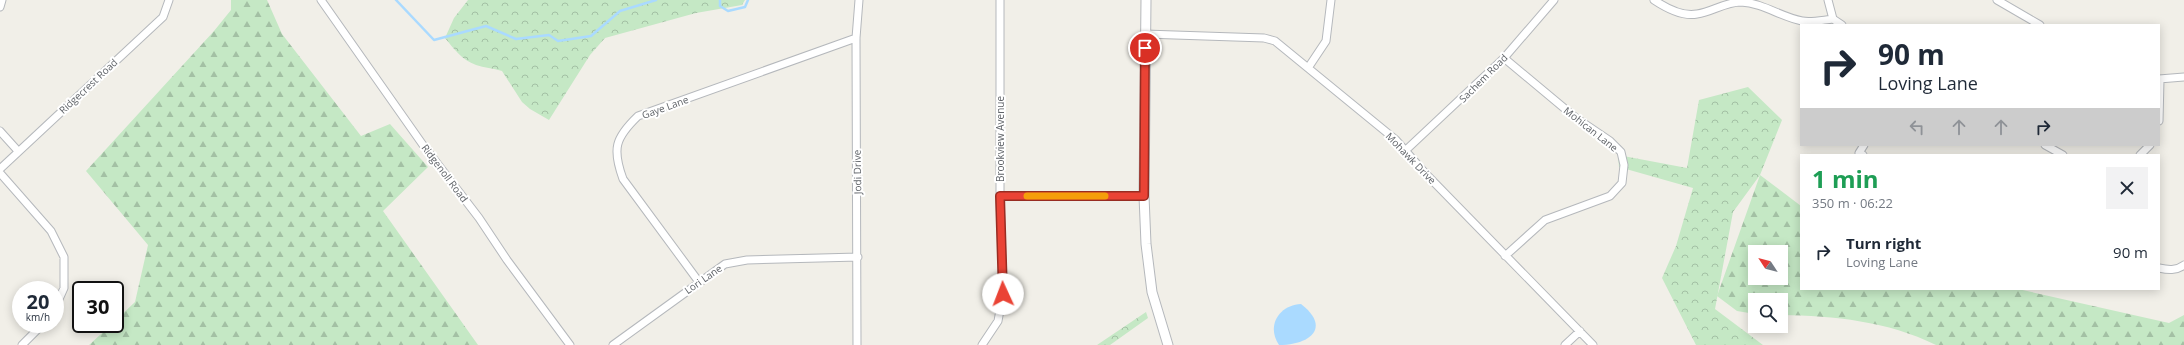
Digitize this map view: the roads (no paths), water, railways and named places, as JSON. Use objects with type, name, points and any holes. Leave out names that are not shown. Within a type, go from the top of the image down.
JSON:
[{"type":"street","points":[[0,7],[2,0]]},
{"type":"street","name":"Ridgecrest Road","points":[[0,169],[163,17],[169,0]]},
{"type":"street","name":"Ridgenoll Road","points":[[321,0],[418,139],[479,218],[507,260],[570,345]]},
{"type":"street","name":"Jodi Drive","points":[[857,345],[858,256],[856,38],[859,0]]},
{"type":"street","name":"Brookview Avenue","points":[[982,345],[998,320],[1003,294],[1000,196],[1000,0]]},
{"type":"street","points":[[1146,0],[1144,196],[1146,244],[1150,280],[1168,345]]},
{"type":"street","points":[[1308,68],[1326,41],[1331,0]]},
{"type":"street","name":"Sachem Road","points":[[1406,150],[1504,58],[1554,0]]},
{"type":"street","points":[[1654,0],[1666,8],[1684,14],[1697,14],[1722,5],[1741,2],[1766,7],[1784,16],[1804,22],[1833,19],[1840,24]]},
{"type":"street","points":[[1828,0],[1833,19]]},
{"type":"street","points":[[1997,0],[2038,24]]},
{"type":"street","name":"Mohawk Drive","points":[[1145,34],[1264,38],[1274,42],[1308,68],[1406,150],[1425,173],[1593,345]]},
{"type":"street","name":"Gaye Lane","points":[[699,282],[623,179],[617,163],[616,144],[623,130],[638,116],[856,38]]},
{"type":"street","name":"Mohican Lane","points":[[1504,58],[1576,118],[1610,141],[1621,152],[1624,165],[1622,183],[1610,196],[1545,220],[1505,256]]},
{"type":"street","points":[[2160,80],[2184,77]]},
{"type":"street","points":[[0,131],[18,151]]},
{"type":"street","points":[[1861,154],[1859,153],[1863,146]]},
{"type":"street","points":[[2047,146],[2060,154]]},
{"type":"street","points":[[2141,154],[2149,146]]},
{"type":"street","points":[[0,173],[51,231],[64,257],[64,281]]},
{"type":"street","points":[[1000,196],[1144,196]]},
{"type":"street","name":"Lori Lane","points":[[613,345],[725,264],[747,260],[858,256]]},
{"type":"street","points":[[2160,268],[2169,270],[2179,268],[2184,265]]},
{"type":"street","points":[[1565,345],[1580,331]]},
{"type":"street","points":[[22,345],[34,333]]},
{"type":"water","points":[[1301,304],[1310,312],[1315,320],[1316,327],[1313,333],[1308,338],[1300,342],[1279,345],[1275,338],[1274,331],[1274,324],[1277,318],[1286,308]]},
{"type":"waterway","points":[[396,0],[434,40],[486,26],[516,39],[549,35],[558,41],[591,36],[620,11],[656,0]]},
{"type":"waterway","points":[[720,0],[720,6],[728,11],[745,7],[748,0]]}]
